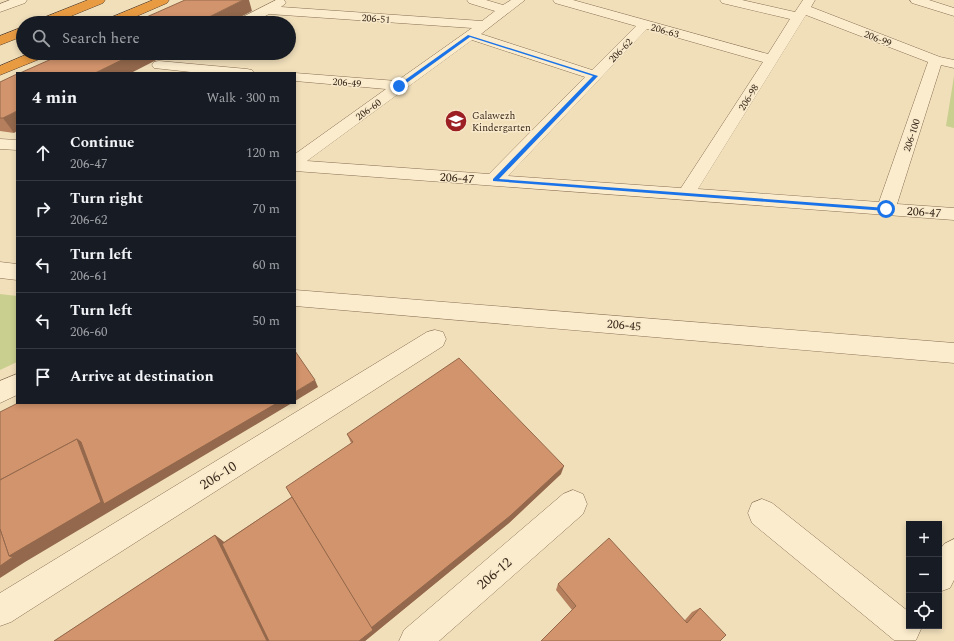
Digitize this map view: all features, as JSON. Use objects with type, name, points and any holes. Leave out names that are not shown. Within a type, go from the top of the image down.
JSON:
[{"type":"highway","points":[[60,16],[99,0]]},
{"type":"highway","points":[[124,16],[142,7],[147,0]]},
{"type":"highway","points":[[126,16],[163,0]]},
{"type":"highway","points":[[0,41],[16,34]]},
{"type":"highway","points":[[0,71],[26,60]]},
{"type":"street","points":[[0,8],[21,0]]},
{"type":"street","points":[[255,16],[287,0]]},
{"type":"street","points":[[473,0],[505,10]]},
{"type":"street","name":"206-60","points":[[296,161],[519,0]]},
{"type":"street","name":"206-63","points":[[559,0],[772,60]]},
{"type":"street","name":"206-99","points":[[726,0],[804,9],[936,60],[954,64]]},
{"type":"street","points":[[916,0],[954,12]]},
{"type":"street","name":"206-98","points":[[686,194],[804,9]]},
{"type":"street","name":"206-51","points":[[267,10],[484,25]]},
{"type":"street","name":"206-62","points":[[494,180],[645,24]]},
{"type":"street","points":[[470,36],[595,76]]},
{"type":"street","points":[[169,60],[154,68],[229,72]]},
{"type":"street","name":"206-100","points":[[886,209],[936,60]]},
{"type":"street","name":"206-49","points":[[296,77],[399,86]]},
{"type":"street","name":"206-47","points":[[296,166],[954,214]]},
{"type":"street","points":[[0,270],[16,272]]},
{"type":"street","name":"206-45","points":[[296,298],[954,353]]},
{"type":"street","name":"206-10","points":[[0,611],[435,339]]},
{"type":"street","points":[[0,392],[16,384]]},
{"type":"street","name":"206-12","points":[[415,641],[573,504]]},
{"type":"street","points":[[762,513],[903,631]]},
{"type":"street","points":[[942,572],[954,554]]},
{"type":"green space","points":[[954,76],[954,128],[946,126]]},
{"type":"green space","points":[[0,294],[16,296],[16,362],[0,370]]},
{"type":"building","points":[[185,0],[243,0],[211,16],[149,16]]},
{"type":"building","points":[[49,60],[122,60],[97,72],[22,72]]},
{"type":"building","points":[[16,74],[16,112],[3,118],[0,118],[0,82]]},
{"type":"building","points":[[296,352],[315,380],[296,391]]},
{"type":"building","points":[[459,358],[564,466],[510,516],[371,628],[286,487],[353,442],[347,434]]},
{"type":"building","points":[[16,404],[275,404],[104,504],[81,442],[77,439],[0,480],[0,412]]},
{"type":"building","points":[[77,439],[101,502],[9,556],[0,529],[0,480]]},
{"type":"building","points":[[292,497],[373,630],[359,641],[269,641],[222,544]]},
{"type":"building","points":[[0,529],[9,556],[13,557],[0,566]]},
{"type":"building","points":[[215,535],[267,641],[54,641]]},
{"type":"building","points":[[609,538],[687,623],[700,608],[726,635],[720,641],[541,641],[576,606],[558,584]]},
{"type":"place","name":"Galawezh Kindergarten","points":[[456,121]]},
{"type":"route","points":[[399,86],[470,36],[595,76],[494,180],[886,209]]}]
